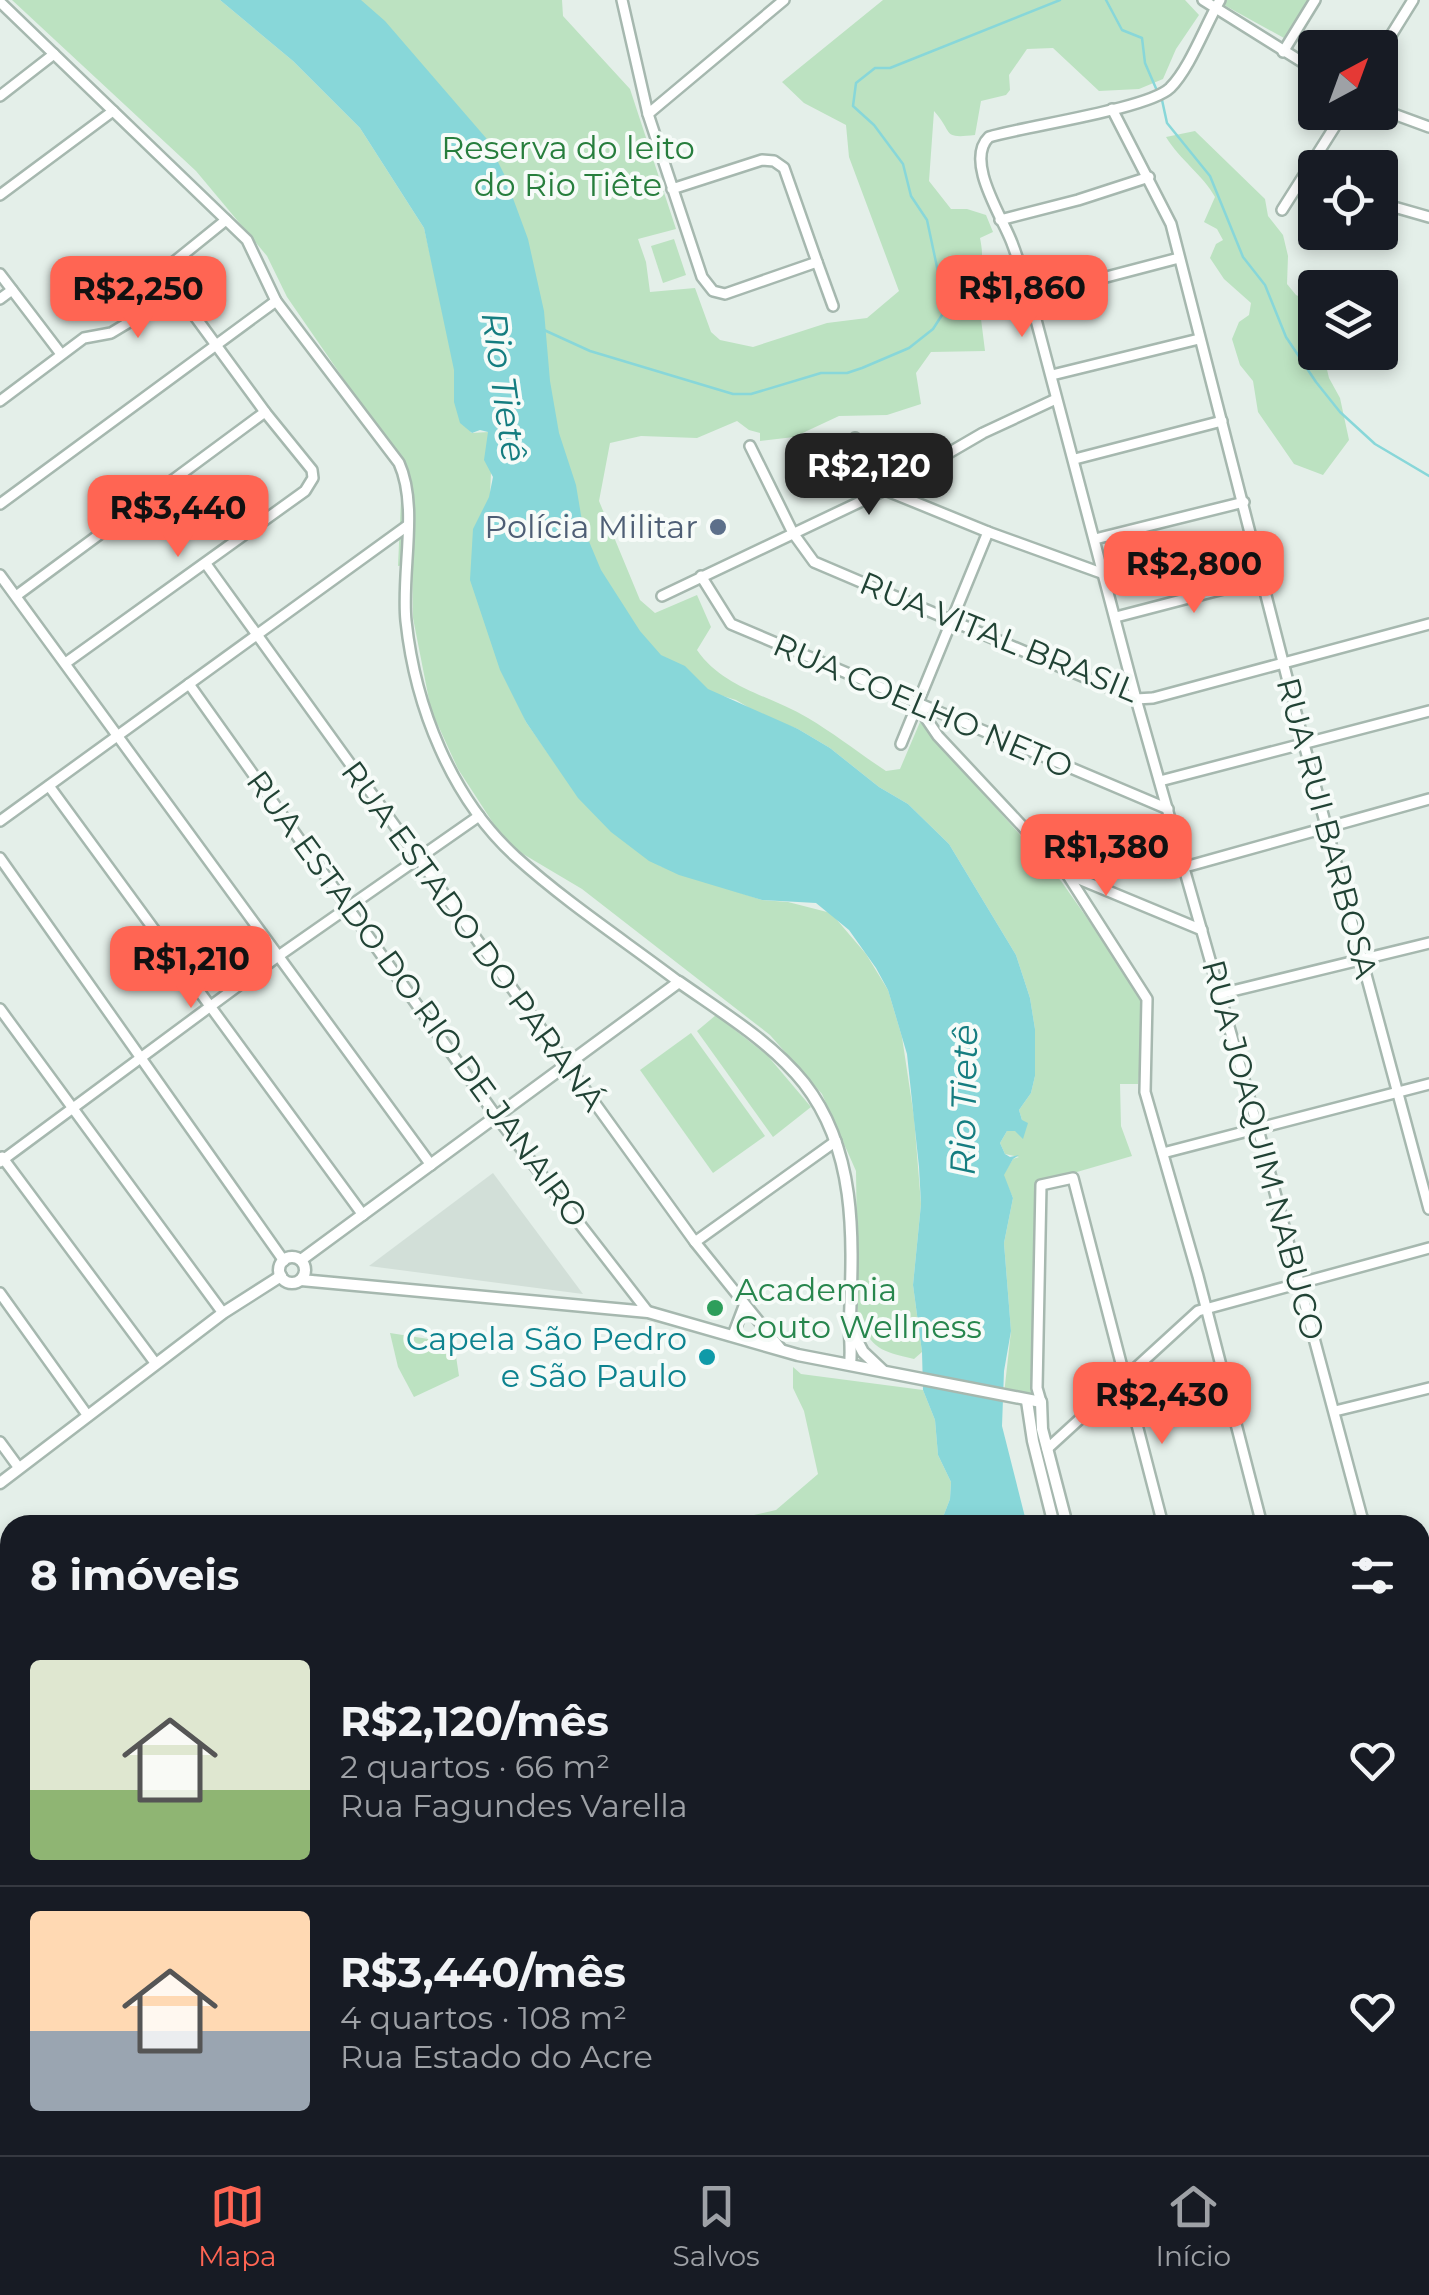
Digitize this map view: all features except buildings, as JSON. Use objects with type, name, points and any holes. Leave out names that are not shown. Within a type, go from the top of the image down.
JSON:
[{"type":"street","points":[[622,0],[648,114],[702,277],[713,291],[725,294],[818,262]]},
{"type":"street","points":[[648,114],[784,0]]},
{"type":"street","points":[[1203,0],[1218,4],[1298,60]]},
{"type":"street","points":[[1283,52],[1314,0]]},
{"type":"street","points":[[1394,30],[1413,0]]},
{"type":"street","points":[[0,2],[247,240],[276,301],[398,463],[407,488],[406,619],[416,684],[437,740],[479,816],[514,855],[761,1040],[806,1085],[836,1141],[847,1174],[853,1365]]},
{"type":"street","points":[[1112,109],[1165,92],[1176,80],[1218,4]]},
{"type":"street","points":[[0,96],[54,54]]},
{"type":"street","name":"RUA JOAQUIM NABUCO","points":[[1112,109],[999,134],[983,143],[985,182],[1014,247],[1030,297],[1136,699],[1362,1515]]},
{"type":"street","name":"RUA RUI BARBOSA","points":[[1112,109],[1171,224],[1326,828],[1429,1209]]},
{"type":"street","points":[[0,196],[113,111]]},
{"type":"street","points":[[1398,116],[1429,127]]},
{"type":"street","points":[[672,189],[762,160],[774,161],[784,168],[833,306]]},
{"type":"street","points":[[1000,220],[1150,177]]},
{"type":"street","points":[[1282,210],[1298,188]]},
{"type":"street","points":[[1398,208],[1429,217]]},
{"type":"street","points":[[0,402],[84,338],[111,333],[136,318],[156,294],[174,262],[226,220]]},
{"type":"street","points":[[1030,297],[1179,258]]},
{"type":"street","points":[[0,274],[61,354]]},
{"type":"street","points":[[66,662],[305,491],[314,478],[312,470],[264,412],[164,274]]},
{"type":"street","points":[[0,299],[12,290]]},
{"type":"street","points":[[0,504],[276,301]]},
{"type":"street","points":[[1052,375],[1199,339]]},
{"type":"street","points":[[662,596],[883,490],[983,433],[1056,399]]},
{"type":"street","points":[[16,596],[264,412]]},
{"type":"street","points":[[1075,459],[1222,421]]},
{"type":"street","points":[[855,438],[883,490],[1104,574]]},
{"type":"street","name":"RUA VITAL BRASIL","points":[[750,446],[793,533],[814,562],[1136,699],[1153,698],[1429,624]]},
{"type":"street","points":[[1096,539],[1244,502]]},
{"type":"street","points":[[0,821],[406,526]]},
{"type":"street","points":[[901,744],[988,532]]},
{"type":"street","name":"RUA ESTADO DO PARANÁ","points":[[206,564],[695,1242],[781,1349]]},
{"type":"street","points":[[0,574],[431,1164]]},
{"type":"street","name":"RUA COELHO NETO","points":[[701,576],[731,624],[1168,808]]},
{"type":"street","points":[[1116,617],[1262,578]]},
{"type":"street","name":"RUA ESTADO DO RIO DE JANAIRO","points":[[189,684],[496,1116],[648,1312]]},
{"type":"street","points":[[917,705],[938,736],[1066,874],[1148,999],[1143,1083],[1259,1515]]},
{"type":"street","points":[[1160,782],[1429,711]]},
{"type":"street","points":[[49,786],[363,1214]]},
{"type":"street","points":[[1185,866],[1429,799]]},
{"type":"street","points":[[156,1364],[1,1159],[479,816]]},
{"type":"street","points":[[0,858],[284,1260],[281,1276],[223,1313],[0,1482]]},
{"type":"street","points":[[1066,874],[1202,930]]},
{"type":"street","points":[[1220,994],[1429,943]]},
{"type":"street","points":[[301,1260],[679,982]]},
{"type":"street","points":[[0,1009],[223,1313]]},
{"type":"street","points":[[1163,1153],[1429,1084]]},
{"type":"street","points":[[695,1242],[836,1141]]},
{"type":"street","points":[[1064,1515],[1042,1429],[1042,1402],[1037,1388],[1041,1185],[1073,1178],[1160,1515]]},
{"type":"street","points":[[1047,1449],[1198,1310],[1429,1248]]},
{"type":"street","points":[[284,1260],[301,1260],[305,1268],[301,1280]]},
{"type":"street","points":[[281,1276],[292,1283],[301,1280],[648,1312],[781,1349],[1042,1402]]},
{"type":"street","points":[[0,1294],[88,1416]]},
{"type":"street","points":[[732,1335],[744,1306]]},
{"type":"street","points":[[849,1324],[862,1351],[882,1371]]},
{"type":"street","points":[[853,1365],[862,1351]]},
{"type":"street","points":[[1037,1388],[1028,1401],[1032,1441],[1051,1515]]},
{"type":"street","points":[[1334,1411],[1429,1388]]},
{"type":"street","points":[[0,1442],[19,1468]]},
{"type":"shaded area","points":[[493,1173],[583,1294],[369,1266]]},
{"type":"green space","points":[[12,0],[220,0],[293,61],[360,128],[424,228],[471,433],[489,432],[485,618],[526,722],[575,792],[660,866],[762,900],[831,913],[866,954],[888,990],[902,1037],[921,1204],[913,1285],[922,1352],[914,1359],[879,1347],[858,1316],[856,1171],[822,1094],[770,1035],[582,889],[518,851],[495,826],[458,769],[431,710],[413,618],[412,564],[398,566],[402,477],[394,452],[287,297],[267,256],[196,171]]},
{"type":"green space","name":"Reserva do leito do Rio Tiête","points":[[338,0],[562,0],[563,16],[630,89],[676,229],[638,239],[650,292],[695,288],[711,332],[720,340],[753,347],[827,323],[867,318],[899,291],[849,157],[846,125],[804,103],[782,82],[883,0],[1185,0],[1199,15],[1176,49],[1163,79],[1139,89],[1099,91],[1053,48],[1027,49],[1009,75],[1010,90],[1006,95],[981,101],[975,135],[952,135],[934,111],[929,181],[951,209],[986,215],[993,232],[980,238],[982,260],[975,271],[985,351],[931,352],[916,373],[921,404],[887,415],[839,416],[794,437],[760,441],[760,433],[737,421],[697,438],[641,436],[610,443],[599,501],[640,600],[655,613],[697,595],[711,627],[697,650],[720,674],[808,718],[886,771],[900,769],[920,722],[1061,881],[1139,992],[1146,1010],[1138,1084],[1120,1084],[1121,1126],[1132,1156],[1039,1183],[1040,1402],[1004,1394],[1011,1331],[1004,1243],[1013,1198],[1003,1175],[1013,1159],[1019,1157],[1005,1154],[1000,1143],[1007,1131],[1015,1131],[1022,1120],[1019,1110],[1031,1093],[1035,1076],[1035,1029],[1016,955],[949,844],[908,804],[798,729],[763,716],[736,700],[640,671]]},
{"type":"green space","points":[[1227,0],[1308,0],[1284,38],[1224,5]]},
{"type":"green space","points":[[1195,131],[1265,199],[1268,216],[1283,235],[1288,256],[1287,284],[1298,296],[1298,370],[1327,370],[1340,398],[1349,440],[1323,475],[1294,464],[1258,412],[1253,381],[1240,365],[1232,339],[1239,322],[1249,315],[1251,303],[1224,279],[1210,258],[1216,244],[1223,240],[1217,229],[1204,222],[1215,197],[1166,137]]},
{"type":"green space","points":[[674,239],[686,275],[663,283],[651,246]]},
{"type":"green space","points":[[716,1015],[767,1055],[811,1107],[773,1137],[697,1031]]},
{"type":"green space","points":[[691,1033],[765,1136],[713,1173],[640,1070]]},
{"type":"green space","points":[[390,1333],[454,1343],[459,1376],[414,1397],[398,1367]]},
{"type":"green space","points":[[793,1367],[801,1374],[923,1390],[935,1420],[938,1455],[951,1482],[944,1515],[754,1515],[776,1510],[818,1474],[804,1411],[793,1388]]},
{"type":"water","name":"Rio Tietê","points":[[220,0],[361,0],[385,21],[486,138],[528,239],[544,311],[559,433],[576,485],[583,527],[601,570],[640,631],[661,655],[685,666],[708,689],[798,729],[908,804],[949,844],[1016,955],[1035,1029],[1035,1076],[1031,1093],[1019,1110],[1022,1120],[1028,1123],[1023,1139],[1015,1131],[1007,1131],[1000,1143],[1005,1154],[1019,1155],[1004,1175],[1013,1198],[1004,1243],[1011,1331],[1004,1371],[1002,1426],[1024,1515],[944,1515],[951,1482],[938,1455],[935,1420],[923,1390],[913,1285],[921,1204],[907,1054],[888,990],[849,930],[816,903],[762,900],[679,875],[649,861],[611,832],[578,798],[526,722],[500,670],[470,580],[473,529],[489,497],[493,477],[484,460],[488,432],[472,433],[460,423],[454,402],[454,370],[424,228],[360,128],[293,61]]},
{"type":"waterway","points":[[544,330],[590,351],[733,394],[751,394],[821,373],[847,373],[909,348],[933,329],[942,315],[944,300],[927,220],[911,196],[903,164],[874,125],[853,106],[856,83],[875,68],[890,68],[1060,0]]},
{"type":"waterway","points":[[1106,0],[1122,30],[1142,38],[1145,63],[1158,93]]},
{"type":"waterway","points":[[1162,100],[1167,123],[1210,176],[1243,257],[1265,285],[1286,337],[1316,382],[1340,412],[1375,444],[1429,476]]},
{"type":"place","name":"Polícia Militar","points":[[718,527]]},
{"type":"place","name":"Academia Couto Wellness","points":[[715,1308]]},
{"type":"place","name":"Capela São Pedro e São Paulo","points":[[707,1357]]}]
